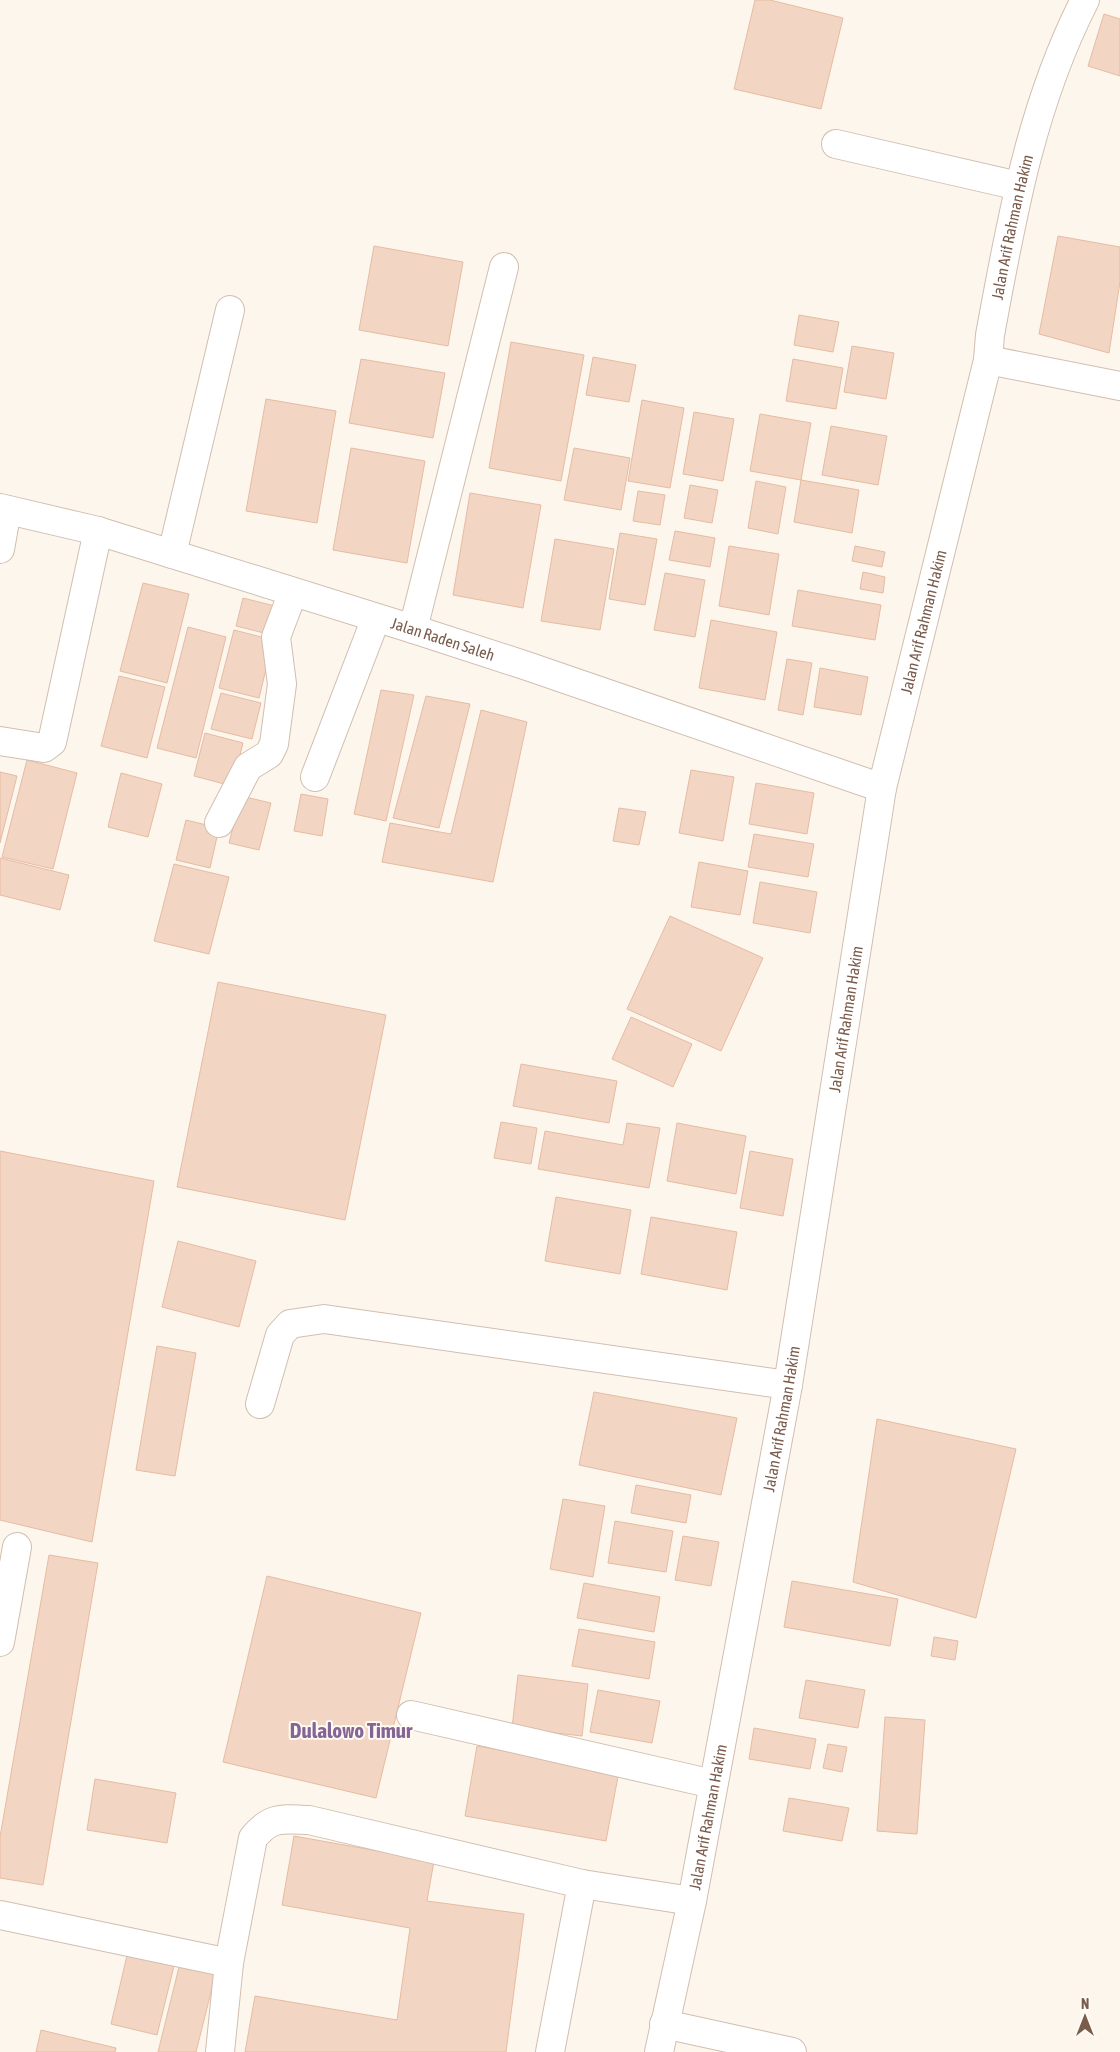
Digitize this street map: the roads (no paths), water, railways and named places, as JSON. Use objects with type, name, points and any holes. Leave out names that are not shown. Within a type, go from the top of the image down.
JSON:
[{"type":"street","name":"Jalan Arif Rahman Hakim","points":[[659,2052],[692,1901],[788,1386],[882,788],[988,360],[990,335],[1019,186],[1040,108],[1074,22],[1085,0]]},
{"type":"street","points":[[836,144],[1019,186]]},
{"type":"street","points":[[413,629],[504,267]]},
{"type":"street","points":[[172,554],[230,310]]},
{"type":"street","points":[[988,360],[1120,386]]},
{"type":"street","points":[[0,549],[3,509]]},
{"type":"street","name":"Jalan Raden Saleh","points":[[3,509],[98,531],[413,629],[527,666],[882,788]]},
{"type":"street","points":[[0,742],[44,748],[52,742],[98,531]]},
{"type":"street","points":[[219,824],[248,767],[269,754],[274,744],[282,684],[276,637],[293,592]]},
{"type":"street","points":[[315,777],[376,618]]},
{"type":"street","points":[[260,1404],[280,1335],[290,1324],[324,1320],[788,1386]]},
{"type":"street","points":[[0,1642],[17,1547]]},
{"type":"street","points":[[411,1715],[713,1784]]},
{"type":"street","points":[[220,2052],[229,1963],[253,1838],[263,1826],[275,1820],[309,1820],[582,1884],[692,1901]]},
{"type":"street","points":[[550,2052],[582,1884]]},
{"type":"street","points":[[0,1915],[229,1963]]},
{"type":"street","points":[[664,2024],[792,2052]]},
{"type":"district","name":"Dulalowo Timur","points":[[351,1731]]}]
